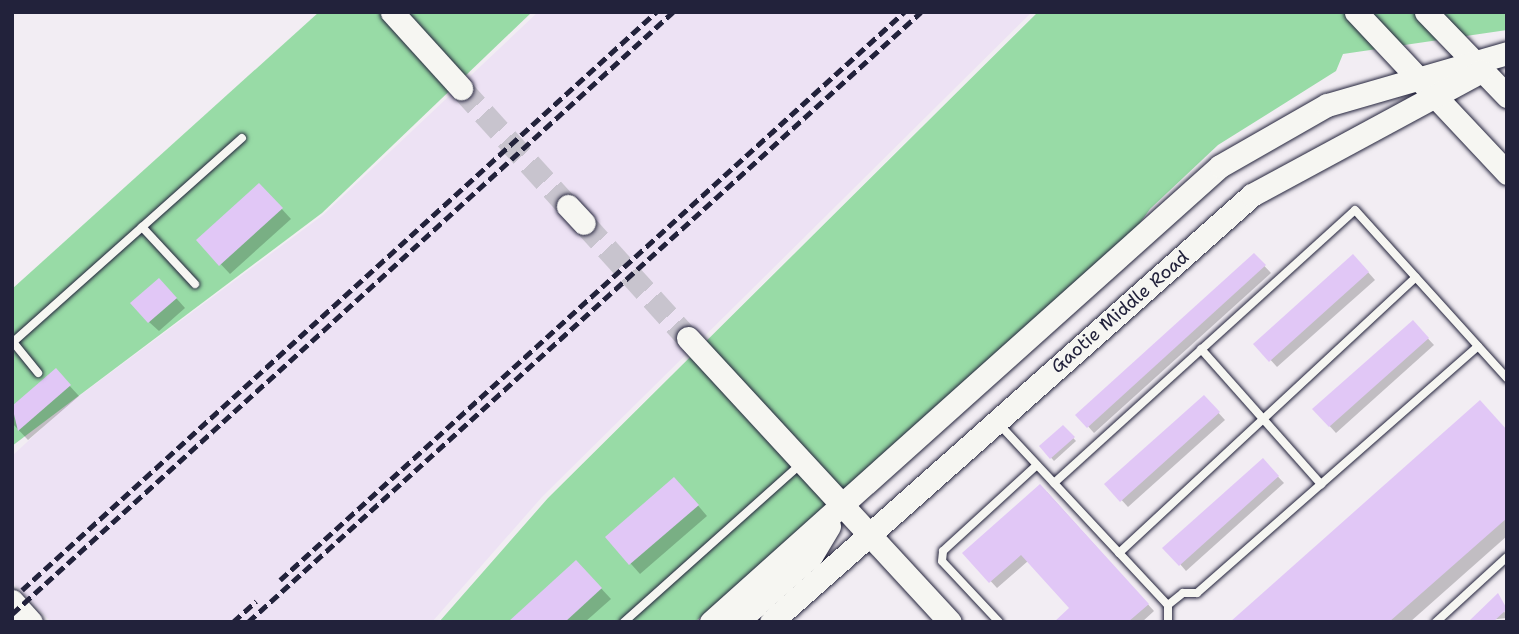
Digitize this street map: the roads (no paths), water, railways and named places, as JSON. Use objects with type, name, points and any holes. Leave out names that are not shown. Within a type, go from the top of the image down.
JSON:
[{"type":"street","points":[[392,12],[461,88]]},
{"type":"street","points":[[1356,12],[1507,173]]},
{"type":"street","points":[[1426,12],[1507,96]]},
{"type":"street","name":"Gaotie Middle Road","points":[[711,622],[1220,166],[1327,105],[1418,79],[1478,66],[1507,55]]},
{"type":"street","name":"Gaotie Middle Road","points":[[771,622],[1252,195],[1434,96],[1478,66]]},
{"type":"street","points":[[568,206],[584,223]]},
{"type":"street","points":[[688,338],[950,622]]},
{"type":"street","name":"Gaotie Middle Road","points":[[737,622],[811,556],[841,505]]},
{"type":"street","points":[[12,601],[31,622]]},
{"type":"lane","points":[[38,373],[13,343],[242,138]]},
{"type":"lane","points":[[1055,483],[1355,209],[1507,378]]},
{"type":"lane","points":[[142,227],[195,284]]},
{"type":"lane","points":[[1119,553],[1416,277]]},
{"type":"lane","points":[[1168,606],[1184,593],[1197,593],[1478,346]]},
{"type":"lane","points":[[1201,349],[1321,484]]},
{"type":"lane","points":[[996,421],[1168,606],[1168,622]]},
{"type":"lane","points":[[624,622],[802,463]]},
{"type":"lane","points":[[999,622],[942,561],[943,551],[1037,465]]},
{"type":"lane","points":[[1436,622],[1507,557]]},
{"type":"tunnel","points":[[461,88],[568,206]]},
{"type":"tunnel","points":[[584,223],[688,338]]},
{"type":"railway","points":[[22,590],[656,12]]},
{"type":"railway","points":[[12,614],[673,12]]},
{"type":"railway","points":[[280,580],[904,12]]},
{"type":"railway","points":[[248,622],[921,12]]},
{"type":"railway","points":[[233,622],[256,601]]}]
